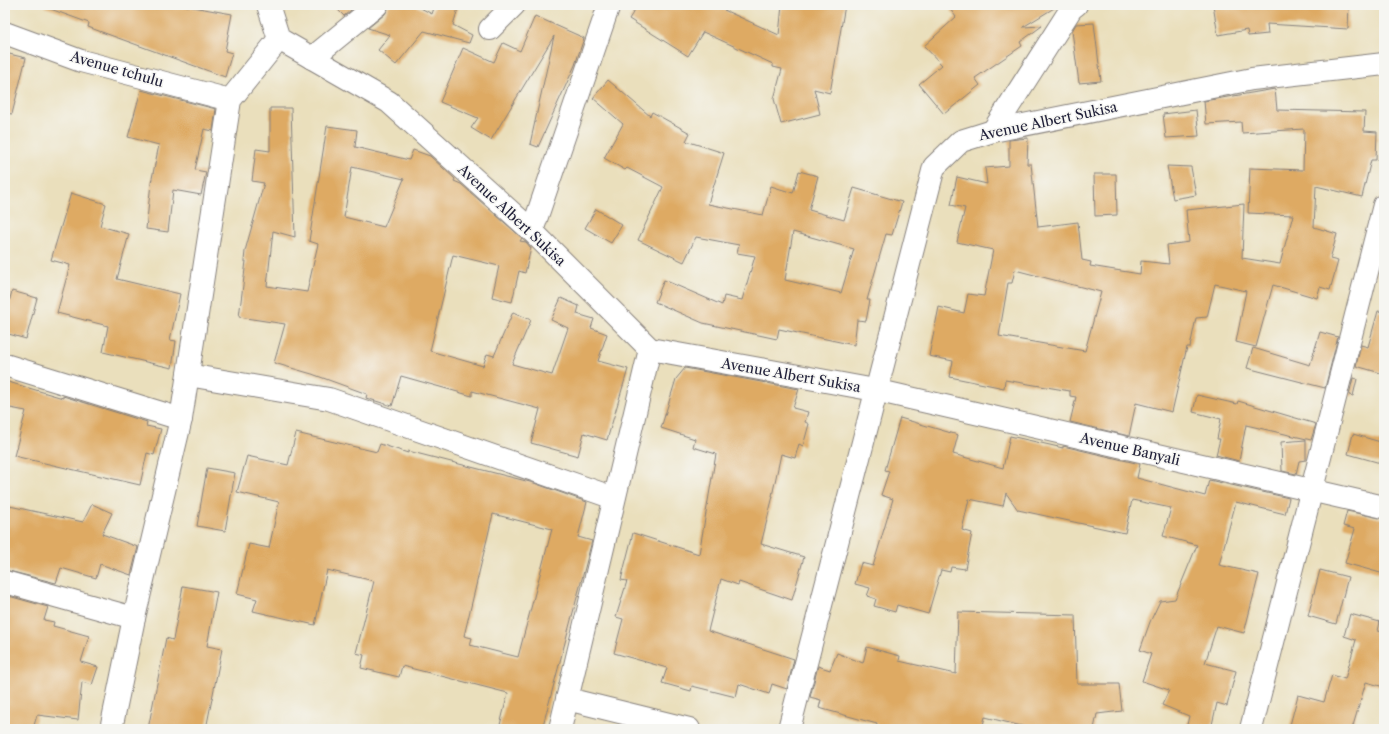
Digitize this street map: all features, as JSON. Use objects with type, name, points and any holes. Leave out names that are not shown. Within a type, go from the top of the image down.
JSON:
[{"type":"street","points":[[111,729],[134,618],[181,419],[230,100],[279,39],[268,5]]},
{"type":"street","points":[[312,58],[377,5]]},
{"type":"street","points":[[490,29],[514,5]]},
{"type":"street","points":[[532,231],[609,5]]},
{"type":"street","points":[[993,131],[1072,6]]},
{"type":"street","name":"Avenue tchulu","points":[[6,32],[81,60],[230,100]]},
{"type":"street","name":"Avenue Albert Sukisa","points":[[279,39],[389,102],[532,231],[650,349],[876,390],[934,166],[962,141],[993,131],[1252,79],[1384,64]]},
{"type":"street","points":[[1251,729],[1310,491],[1384,205]]},
{"type":"street","points":[[560,729],[650,349]]},
{"type":"street","points":[[5,366],[181,419]]},
{"type":"street","points":[[188,375],[329,399],[614,498]]},
{"type":"street","points":[[789,729],[876,390]]},
{"type":"street","name":"Avenue Banyali","points":[[876,390],[1384,507]]},
{"type":"street","points":[[5,582],[134,618]]},
{"type":"street","points":[[567,699],[689,729]]},
{"type":"building","points":[[46,5],[182,5],[232,14],[225,51],[232,53],[225,77],[88,27],[89,23],[45,7]]},
{"type":"building","points":[[333,5],[357,5],[344,16]]},
{"type":"building","points":[[389,5],[415,5],[432,14],[435,5],[459,5],[453,25],[472,35],[469,43],[424,31],[396,65],[378,50],[390,35],[368,28],[385,14]]},
{"type":"building","points":[[638,5],[727,5],[724,10],[779,35],[782,5],[845,5],[830,93],[814,89],[820,114],[781,124],[774,99],[782,69],[773,67],[773,64],[703,32],[688,56],[629,19]]},
{"type":"building","points":[[947,5],[1059,5],[1023,27],[1042,26],[1020,42],[1022,46],[975,78],[980,85],[944,114],[919,84],[942,65],[924,46],[956,17]]},
{"type":"building","points":[[1213,5],[1349,5],[1348,29],[1267,24],[1268,34],[1248,36],[1247,30],[1218,35]]},
{"type":"building","points":[[535,16],[584,38],[575,65],[538,147],[530,144],[554,36],[491,140],[471,128],[478,118],[440,102],[463,48],[494,62],[503,43],[520,51]]},
{"type":"building","points":[[1094,23],[1101,81],[1079,83],[1072,31],[1076,24]]},
{"type":"building","points":[[5,53],[26,58],[12,114],[5,113]]},
{"type":"building","points":[[608,80],[650,116],[652,112],[690,133],[686,141],[724,153],[708,204],[763,215],[771,186],[793,193],[799,171],[818,176],[809,210],[844,220],[854,188],[902,202],[892,235],[886,234],[867,300],[870,300],[866,321],[857,320],[854,345],[779,329],[777,339],[703,323],[655,302],[664,280],[722,305],[724,296],[742,300],[755,256],[737,253],[739,245],[696,237],[684,262],[638,240],[663,187],[627,168],[625,170],[604,158],[623,124],[593,98]],"holes":[[[793,232],[854,249],[841,293],[785,280]]]},
{"type":"building","points":[[1275,89],[1277,110],[1365,112],[1364,131],[1377,132],[1376,160],[1371,160],[1362,197],[1316,186],[1314,227],[1337,234],[1330,259],[1338,261],[1330,290],[1320,287],[1317,298],[1273,285],[1256,347],[1236,342],[1246,291],[1215,284],[1207,317],[1196,318],[1190,347],[1187,347],[1172,412],[1136,403],[1129,436],[1070,422],[1076,397],[1070,396],[1070,391],[1005,380],[1004,388],[950,377],[953,361],[929,356],[939,307],[964,313],[968,294],[984,296],[993,250],[957,242],[965,208],[951,205],[957,177],[987,184],[985,168],[1009,166],[1009,140],[1028,138],[1027,164],[1031,164],[1038,227],[1078,222],[1082,260],[1091,262],[1090,266],[1140,274],[1141,261],[1169,264],[1167,245],[1189,242],[1186,210],[1244,204],[1242,258],[1280,264],[1293,215],[1248,213],[1250,168],[1303,170],[1304,129],[1242,133],[1241,122],[1206,124],[1204,101]],"holes":[[[1015,270],[1101,292],[1085,351],[999,336],[1008,283],[1012,283]]]},
{"type":"building","points":[[141,90],[216,109],[213,131],[204,129],[195,170],[206,172],[201,195],[173,190],[168,232],[146,229],[151,183],[159,145],[128,137]]},
{"type":"building","points":[[270,108],[291,108],[295,237],[273,231],[267,286],[307,292],[318,244],[309,241],[327,126],[357,130],[355,147],[409,160],[413,150],[430,156],[455,179],[454,181],[461,184],[522,238],[520,241],[526,242],[531,248],[525,273],[519,271],[512,302],[492,297],[499,266],[453,255],[430,351],[483,366],[487,354],[494,356],[513,312],[531,320],[512,364],[552,375],[568,328],[551,320],[561,298],[579,306],[577,314],[594,319],[591,328],[607,334],[598,361],[628,369],[607,440],[584,433],[578,456],[531,443],[540,409],[472,391],[472,396],[401,376],[392,406],[366,398],[367,394],[312,374],[274,363],[285,324],[239,317],[246,261],[244,261],[245,251],[264,183],[252,181],[256,149],[270,151]],"holes":[[[352,167],[404,179],[384,227],[344,217]]]},
{"type":"building","points":[[1196,110],[1199,136],[1166,138],[1163,114]]},
{"type":"building","points":[[1167,166],[1191,167],[1196,195],[1173,199]]},
{"type":"building","points":[[1094,174],[1116,174],[1117,215],[1095,216]]},
{"type":"building","points":[[71,193],[106,204],[100,226],[129,234],[117,279],[180,294],[170,340],[176,341],[172,368],[103,352],[108,326],[57,313],[70,265],[51,260]]},
{"type":"building","points":[[596,209],[622,225],[611,243],[585,228]]},
{"type":"building","points":[[12,291],[37,298],[26,339],[5,333],[5,317]]},
{"type":"building","points":[[1378,311],[1384,312],[1384,374],[1356,366],[1361,345],[1368,347]]},
{"type":"building","points":[[1320,332],[1338,337],[1325,388],[1247,368],[1253,348],[1310,365]]},
{"type":"building","points":[[685,368],[799,389],[793,408],[808,412],[805,422],[809,424],[803,446],[799,444],[795,458],[781,454],[773,496],[761,544],[804,557],[792,600],[739,582],[738,585],[721,579],[708,631],[794,659],[787,689],[772,684],[769,694],[739,684],[736,697],[692,686],[691,691],[662,683],[667,668],[614,653],[623,619],[616,617],[627,581],[621,580],[633,533],[699,554],[716,454],[693,447],[695,439],[661,428],[676,379]]},
{"type":"building","points":[[1353,378],[1357,379],[1353,396],[1349,395]]},
{"type":"building","points":[[5,381],[63,398],[63,396],[147,422],[146,426],[161,429],[154,455],[147,453],[140,485],[14,456],[26,411],[5,407]]},
{"type":"building","points":[[1197,395],[1237,404],[1238,401],[1316,424],[1311,440],[1246,425],[1239,461],[1216,455],[1220,439],[1217,439],[1221,419],[1193,412]]},
{"type":"building","points":[[900,418],[958,435],[953,454],[1003,468],[1010,436],[1063,448],[1063,446],[1140,464],[1137,478],[1205,496],[1209,480],[1289,498],[1285,514],[1236,502],[1219,565],[1259,574],[1244,633],[1217,626],[1205,663],[1236,671],[1227,706],[1217,703],[1211,729],[1186,729],[1189,716],[1162,705],[1169,690],[1142,681],[1151,654],[1140,650],[1150,622],[1160,601],[1175,599],[1197,545],[1163,536],[1171,508],[1132,500],[1125,533],[1018,510],[1006,493],[1003,506],[969,499],[962,530],[972,533],[965,569],[951,567],[950,572],[941,570],[928,614],[897,605],[895,612],[874,606],[876,599],[867,596],[870,588],[855,584],[861,563],[873,566],[893,499],[881,495],[889,471],[885,470]]},
{"type":"building","points":[[296,433],[377,452],[380,444],[408,453],[408,451],[534,483],[587,502],[578,537],[592,541],[542,729],[499,729],[508,693],[402,666],[399,677],[361,668],[364,655],[356,653],[374,581],[327,570],[315,625],[253,611],[257,599],[237,594],[249,544],[269,548],[279,502],[237,492],[247,456],[288,465]],"holes":[[[493,514],[552,529],[518,657],[470,645],[472,638],[464,636]]]},
{"type":"building","points":[[1353,434],[1384,443],[1384,464],[1348,454]]},
{"type":"building","points":[[1306,440],[1306,460],[1299,461],[1296,474],[1282,471],[1281,442]]},
{"type":"building","points":[[207,468],[235,473],[225,531],[197,526]]},
{"type":"building","points":[[92,504],[112,513],[102,534],[138,547],[131,575],[100,564],[96,578],[61,568],[56,583],[5,570],[5,505],[83,522]]},
{"type":"building","points":[[1347,511],[1384,519],[1384,574],[1345,563],[1355,529],[1343,526]]},
{"type":"building","points":[[1320,570],[1348,577],[1336,624],[1308,616]]},
{"type":"building","points":[[183,586],[217,592],[207,646],[222,649],[206,729],[148,729],[166,638],[173,640]]},
{"type":"building","points":[[5,595],[48,607],[44,620],[54,622],[53,626],[89,636],[81,662],[98,667],[92,685],[82,682],[78,720],[37,715],[33,729],[5,729]]},
{"type":"building","points":[[958,612],[1075,615],[1077,684],[1119,684],[1122,711],[1097,714],[1094,729],[1034,729],[985,717],[982,729],[876,729],[877,724],[819,708],[821,700],[810,697],[818,666],[830,670],[837,653],[863,663],[867,647],[900,656],[899,661],[956,674]]},
{"type":"building","points":[[1350,614],[1380,622],[1378,631],[1384,632],[1384,687],[1366,682],[1352,729],[1289,729],[1298,695],[1324,702],[1332,675],[1345,679],[1356,640],[1344,636]]}]
